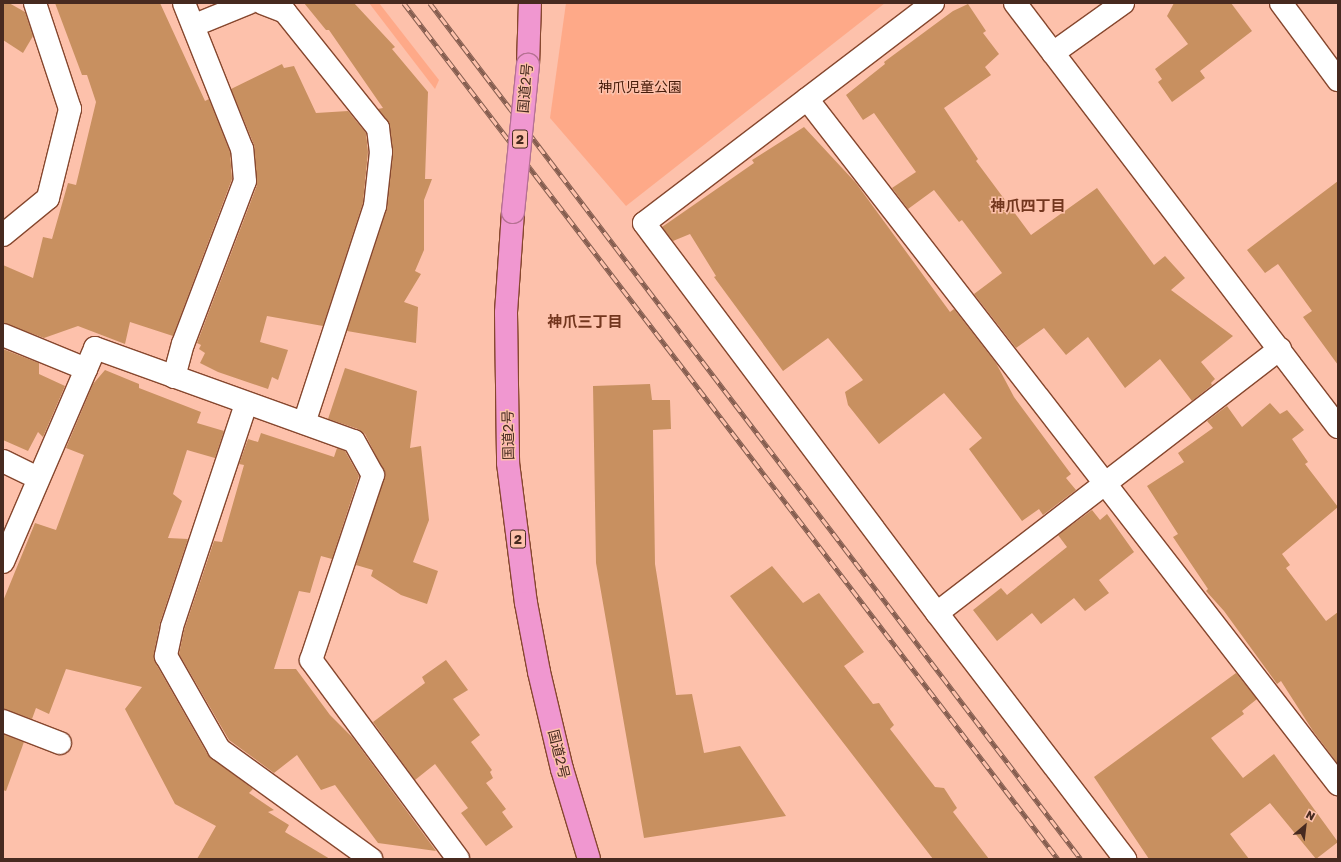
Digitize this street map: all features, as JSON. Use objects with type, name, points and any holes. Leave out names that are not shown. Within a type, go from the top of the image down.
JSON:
[{"type":"highway","name":"国道2号","points":[[530,3],[528,65],[513,212],[506,313],[508,463],[526,604],[539,672],[562,769],[589,859]]},
{"type":"street","points":[[3,235],[48,198],[70,109],[35,3]]},
{"type":"street","points":[[174,377],[183,344],[245,181],[242,149],[195,26],[184,3]]},
{"type":"street","points":[[195,26],[249,3]]},
{"type":"street","points":[[262,3],[285,12],[290,18],[378,128],[382,152],[375,206],[304,423]]},
{"type":"street","points":[[933,3],[644,223],[1124,859]]},
{"type":"street","points":[[1015,3],[1280,349],[1334,413]]},
{"type":"street","points":[[1053,53],[1124,3]]},
{"type":"street","points":[[1280,3],[1338,80]]},
{"type":"street","points":[[807,98],[1338,784]]},
{"type":"street","points":[[3,335],[86,369]]},
{"type":"street","points":[[3,562],[95,348],[246,404],[354,441],[373,475],[311,660],[458,859]]},
{"type":"street","points":[[937,613],[1107,484],[1280,349]]},
{"type":"street","points":[[246,404],[172,627],[166,656],[219,749],[371,859]]},
{"type":"street","points":[[3,461],[38,478]]},
{"type":"street","points":[[3,720],[60,743]]},
{"type":"green space","points":[[369,3],[379,3],[439,80],[435,89]]},
{"type":"green space","name":"神爪児童公園","points":[[566,3],[885,3],[626,206],[550,118]]},
{"type":"building","points":[[3,3],[9,3],[25,12],[33,36],[23,53],[3,40]]},
{"type":"building","points":[[55,3],[160,3],[205,101],[209,99],[230,152],[232,179],[173,336],[130,322],[125,344],[78,326],[44,338],[3,323],[3,265],[33,278],[43,237],[52,239],[68,183],[76,185],[96,102],[87,75],[82,75]]},
{"type":"building","points":[[304,3],[354,3],[395,47],[392,49],[428,92],[425,179],[432,179],[424,200],[424,250],[415,271],[421,274],[404,302],[418,307],[416,343],[347,331],[387,208],[393,153],[390,126],[378,109],[383,108],[329,30],[326,30]]},
{"type":"building","points":[[1174,3],[1231,3],[1252,31],[1200,71],[1205,78],[1172,102],[1158,82],[1162,79],[1155,69],[1188,44],[1167,16]]},
{"type":"building","points":[[968,4],[986,31],[983,33],[999,54],[985,67],[991,75],[944,108],[978,159],[976,161],[1031,235],[1097,188],[1154,265],[1165,256],[1185,278],[1171,290],[1233,336],[1201,362],[1215,379],[1211,383],[1212,385],[1192,401],[1160,359],[1125,388],[1088,337],[1066,355],[1044,328],[1016,348],[974,294],[1002,273],[962,220],[959,222],[934,190],[908,209],[892,188],[916,172],[874,113],[863,120],[846,95],[885,64],[884,62],[953,11]]},
{"type":"building","points":[[282,64],[284,68],[294,66],[316,113],[348,111],[366,133],[368,152],[363,203],[323,326],[267,316],[260,342],[288,350],[278,380],[272,377],[268,389],[218,372],[200,363],[205,353],[199,349],[201,345],[197,343],[257,185],[254,145],[231,89]]},
{"type":"building","points":[[804,127],[856,183],[950,312],[954,309],[996,363],[1014,397],[1071,474],[1066,478],[1076,490],[1043,515],[1039,509],[1022,521],[969,449],[982,438],[944,393],[879,444],[848,405],[845,392],[863,380],[828,338],[783,371],[714,277],[716,276],[690,234],[673,241],[662,227],[754,163],[752,160]]},
{"type":"building","points":[[1338,181],[1338,365],[1303,317],[1312,311],[1278,264],[1265,273],[1247,250]]},
{"type":"building","points":[[3,349],[39,363],[39,374],[65,386],[43,437],[38,432],[28,451],[3,440]]},
{"type":"building","points":[[345,368],[417,391],[410,448],[421,446],[429,520],[413,562],[438,571],[427,604],[401,595],[371,576],[373,570],[356,565],[385,474],[365,434],[358,429],[328,419]]},
{"type":"building","points":[[105,370],[139,384],[139,388],[201,412],[197,423],[224,431],[215,458],[187,450],[173,494],[182,501],[168,538],[188,539],[160,623],[154,653],[155,662],[208,755],[253,789],[249,793],[274,810],[268,812],[289,825],[285,832],[330,859],[197,859],[216,826],[175,804],[125,709],[142,687],[66,669],[49,714],[36,708],[32,719],[3,709],[3,601],[35,523],[56,530],[84,455],[66,448],[93,384]]},
{"type":"building","points":[[650,384],[652,400],[670,400],[671,429],[653,430],[655,564],[676,695],[692,694],[704,753],[740,746],[786,816],[644,838],[596,563],[593,386]]},
{"type":"building","points":[[1270,403],[1280,414],[1287,410],[1304,430],[1292,439],[1308,462],[1305,464],[1338,507],[1282,554],[1290,565],[1286,568],[1326,621],[1338,612],[1338,764],[1313,731],[1281,681],[1277,684],[1224,611],[1206,591],[1208,589],[1173,537],[1178,534],[1147,486],[1184,462],[1178,453],[1213,428],[1207,421],[1227,406],[1242,427]]},
{"type":"building","points":[[261,433],[334,457],[337,448],[345,451],[359,476],[332,559],[321,556],[310,593],[299,591],[274,669],[296,669],[330,715],[353,738],[436,851],[378,843],[335,785],[321,790],[297,755],[274,773],[229,740],[179,654],[184,630],[214,541],[222,542],[244,465],[239,464],[248,439],[258,442]]},
{"type":"building","points":[[1092,510],[1100,520],[1107,514],[1134,552],[1099,580],[1109,593],[1085,611],[1074,598],[1041,624],[1032,613],[997,641],[973,610],[1001,588],[1007,595],[1067,547],[1058,535]]},
{"type":"building","points":[[772,566],[803,603],[819,593],[864,652],[844,666],[873,704],[879,703],[894,725],[890,729],[935,787],[944,788],[957,808],[953,812],[989,859],[933,859],[730,596]]},
{"type":"building","points":[[446,660],[468,690],[453,699],[480,735],[471,742],[492,770],[490,772],[493,778],[486,783],[506,809],[502,812],[513,827],[486,846],[461,813],[468,808],[435,764],[415,780],[373,722],[425,683],[422,677]]},
{"type":"building","points":[[1236,673],[1257,699],[1242,711],[1244,714],[1211,738],[1243,778],[1274,754],[1338,842],[1316,859],[1270,803],[1230,834],[1249,859],[1149,859],[1094,777]]},
{"type":"building","points":[[3,734],[24,742],[6,791],[3,790]]},
{"type":"railway","points":[[404,3],[1058,859]]},
{"type":"railway","points":[[430,3],[1081,859]]},
{"type":"district","name":"神爪四丁目","points":[[1028,206]]},
{"type":"district","name":"神爪三丁目","points":[[585,322]]}]
